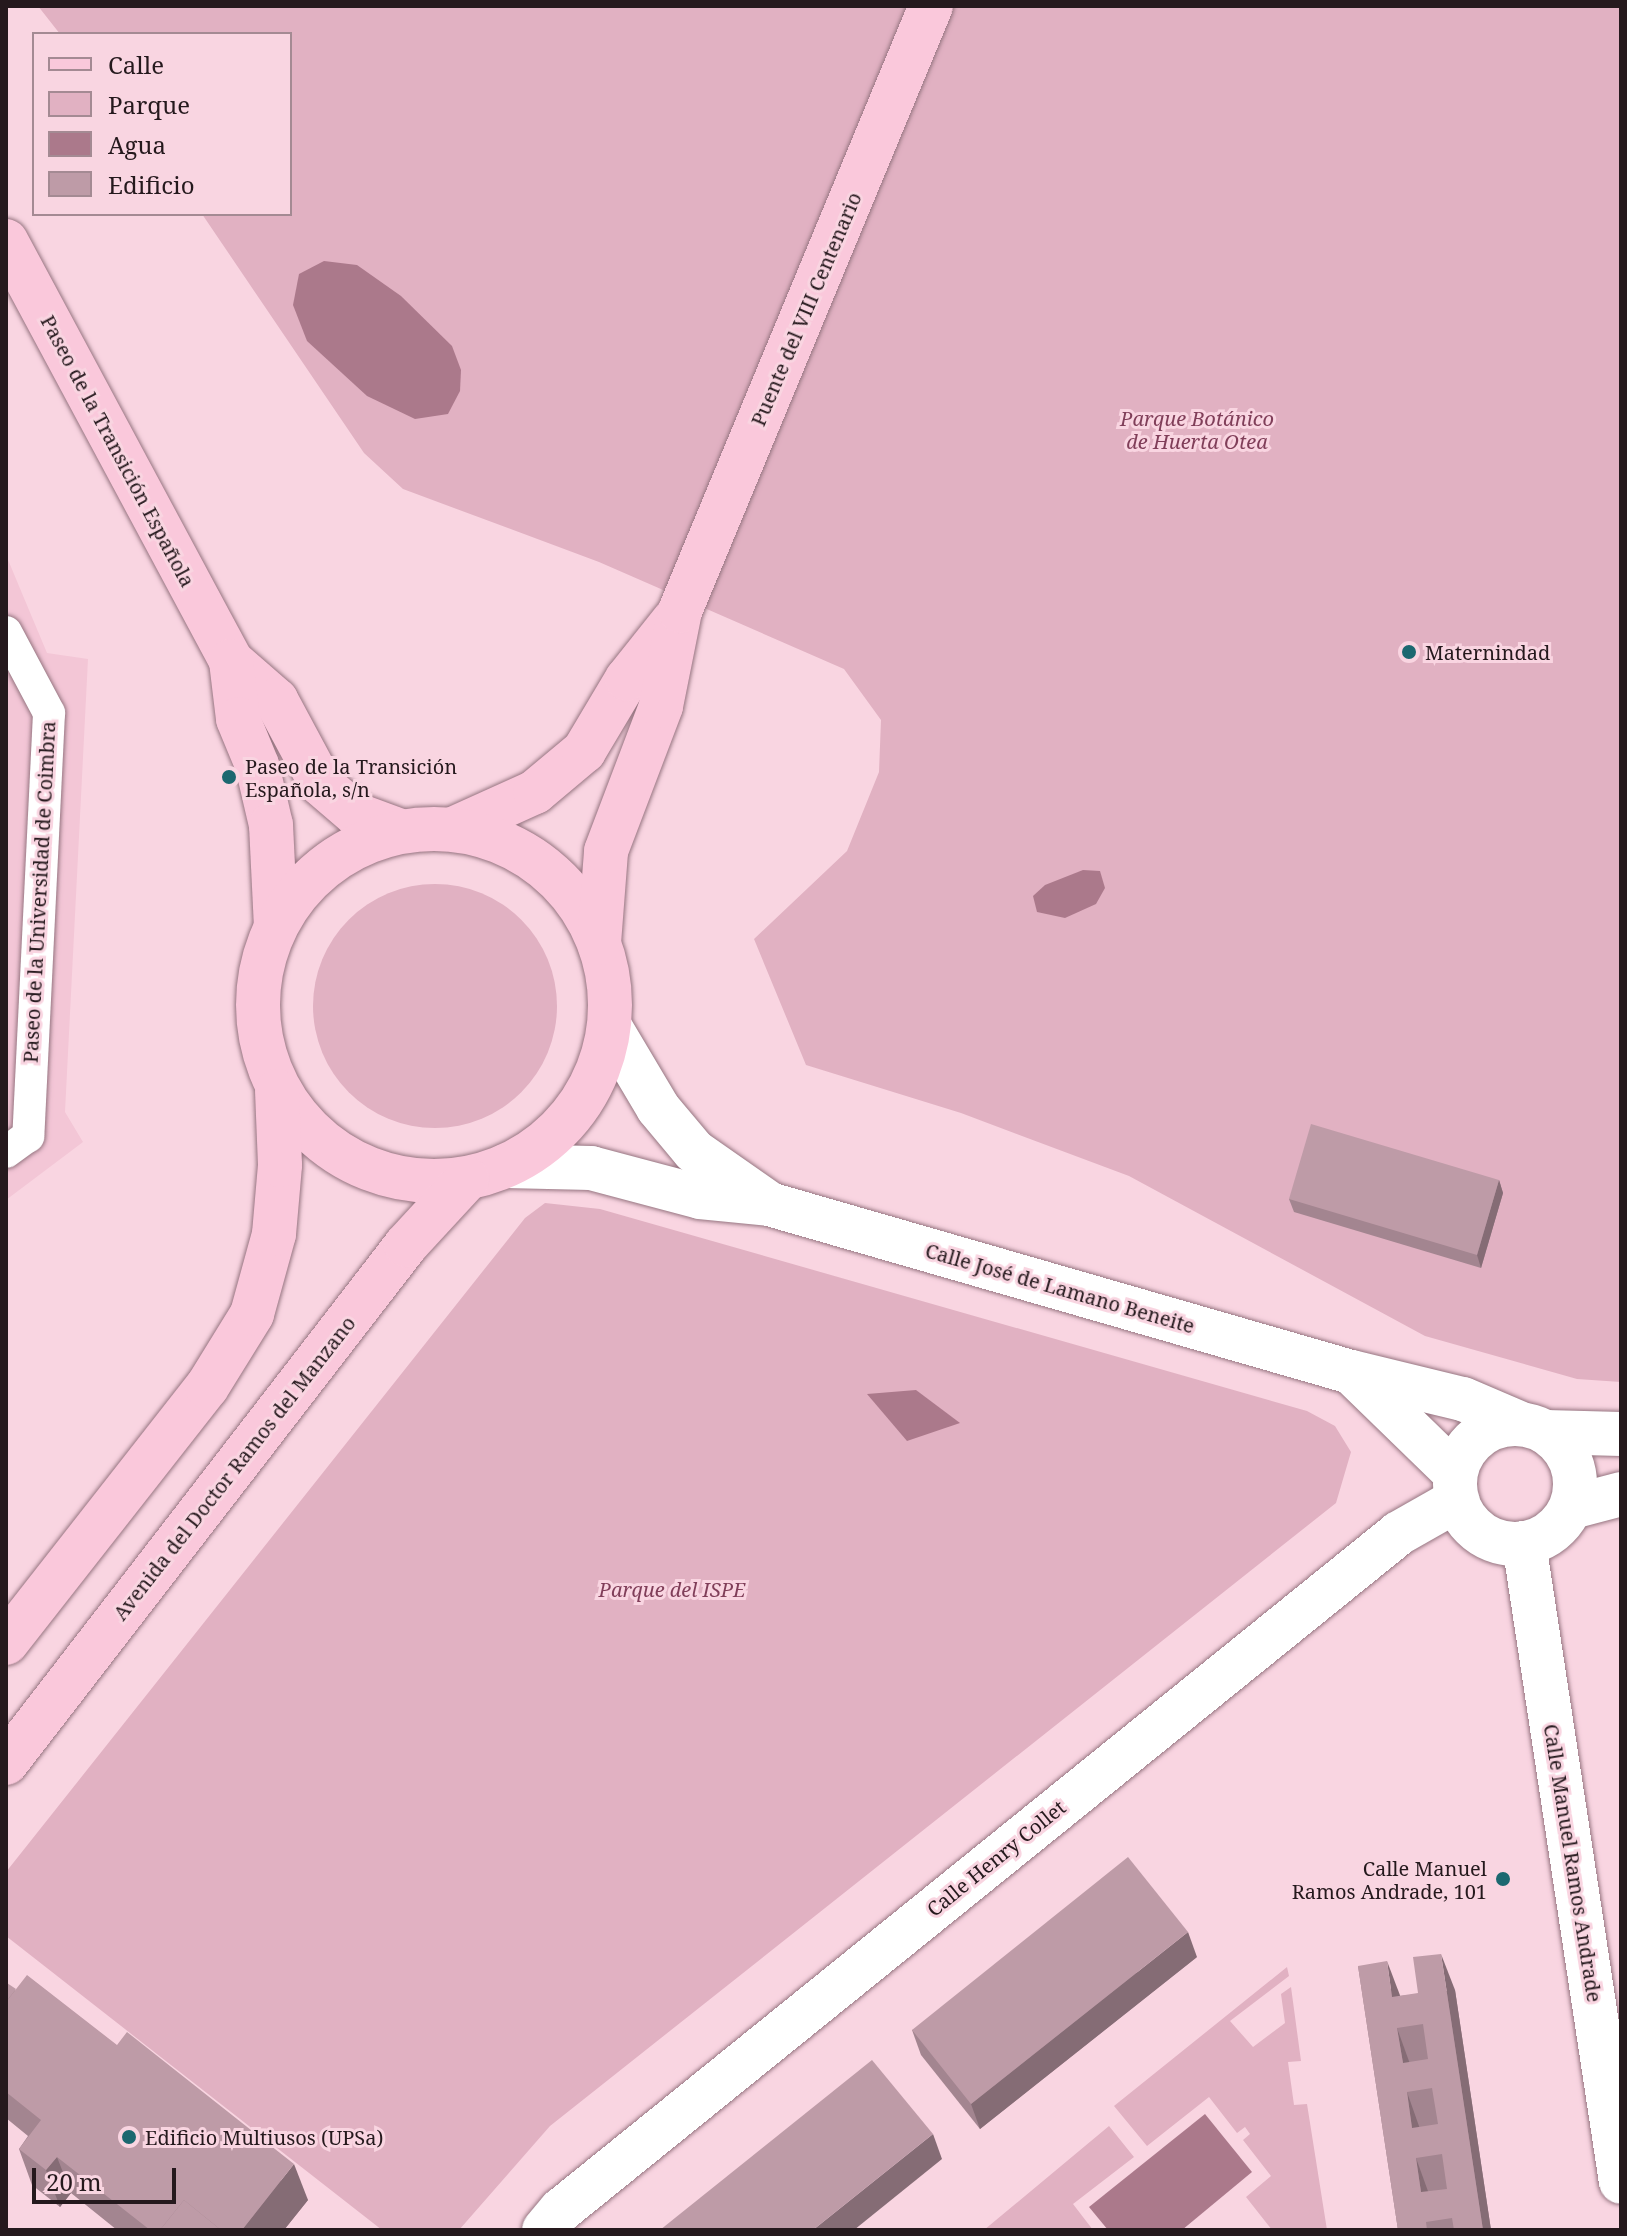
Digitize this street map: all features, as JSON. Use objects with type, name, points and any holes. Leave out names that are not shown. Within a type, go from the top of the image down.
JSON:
[{"type":"main road","name":"Puente del VIII Centenario","points":[[599,943],[606,851],[645,687],[680,611],[931,6]]},
{"type":"main road","name":"Paseo de la Transición Española","points":[[6,241],[231,661],[276,700],[302,758],[321,784],[357,815],[398,830]]},
{"type":"main road","name":"Paseo de la Transición Española","points":[[231,661],[238,719],[257,765],[271,825],[276,926]]},
{"type":"main road","name":"Puente del VIII Centenario","points":[[453,829],[535,792],[584,751],[645,687]]},
{"type":"main road","points":[[6,1643],[207,1387],[252,1314],[274,1234],[280,1165],[277,1091],[260,1030],[263,975],[276,926],[302,884],[346,849],[398,830],[453,829],[501,841],[543,865],[576,901],[599,943]]},
{"type":"main road","name":"Avenida del Doctor Ramos del Manzano","points":[[6,1763],[406,1245],[487,1173],[556,1132],[592,1084],[610,1027],[610,984],[599,943]]},
{"type":"main road","points":[[277,1091],[312,1135],[358,1166],[412,1181],[487,1173]]},
{"type":"street","name":"Paseo de la Universidad de Coimbra","points":[[6,632],[49,713],[28,1136],[6,1152]]},
{"type":"street","name":"Calle José de Lamano Beneite","points":[[610,1027],[658,1108],[694,1151],[769,1204]]},
{"type":"street","name":"Calle José de Lamano Beneite","points":[[487,1173],[591,1168],[700,1197],[769,1204],[1351,1372],[1463,1399],[1532,1428],[1621,1434]]},
{"type":"street","name":"Calle José de Lamano Beneite","points":[[1351,1372],[1456,1486]]},
{"type":"street","points":[[1572,1507],[1576,1478],[1567,1451],[1532,1428],[1478,1436],[1456,1486],[1483,1535],[1524,1543],[1544,1537],[1572,1507],[1621,1494]]},
{"type":"street","name":"Calle Henry Collet","points":[[544,2230],[573,2200],[1456,1486]]},
{"type":"street","name":"Calle Manuel Ramos Andrade","points":[[1524,1543],[1621,2182]]},
{"type":"shaded area","points":[[6,555],[47,653],[88,659],[65,1112],[83,1142],[6,1200]]},
{"type":"green space","name":"Parque Botánico de Huerta Otea","points":[[38,6],[1621,6],[1621,1382],[1577,1379],[1425,1336],[1129,1176],[961,1113],[806,1065],[754,939],[847,851],[879,772],[881,720],[844,669],[599,562],[403,489],[364,453],[203,216],[292,216],[292,32],[58,32]]},
{"type":"green space","points":[[435,884],[482,894],[503,905],[521,920],[536,938],[547,959],[557,1006],[547,1053],[536,1074],[521,1092],[503,1107],[482,1118],[435,1128],[388,1118],[367,1107],[349,1092],[334,1074],[323,1053],[313,1006],[323,959],[334,938],[349,920],[367,905],[388,894]]},
{"type":"green space","name":"Parque del ISPE","points":[[545,1203],[600,1209],[1307,1411],[1335,1426],[1351,1452],[1336,1503],[550,2126],[459,2230],[382,2230],[6,1936],[6,1872],[525,1218]]},
{"type":"green space","points":[[1287,1967],[1289,1976],[1230,2021],[1253,2047],[1285,2023],[1281,1994],[1291,1987],[1301,2061],[1288,2062],[1294,2105],[1307,2104],[1327,2230],[1272,2230],[1246,2197],[1271,2176],[1243,2140],[1250,2134],[1245,2127],[1237,2133],[1209,2097],[1147,2146],[1114,2106]]},
{"type":"green space","points":[[1109,2126],[1134,2157],[1073,2204],[1093,2230],[984,2230]]},
{"type":"water","points":[[324,261],[357,265],[401,296],[452,346],[461,370],[460,391],[448,414],[415,419],[367,396],[307,341],[293,305],[299,274]]},
{"type":"water","points":[[1083,870],[1100,871],[1105,888],[1096,904],[1065,918],[1037,912],[1033,896],[1045,885]]},
{"type":"water","points":[[916,1390],[960,1423],[907,1441],[867,1394]]},
{"type":"water","points":[[1205,2114],[1252,2172],[1182,2230],[1108,2230],[1089,2207]]},
{"type":"building","points":[[1311,1124],[1499,1180],[1477,1255],[1289,1199]]},
{"type":"building","points":[[1128,1857],[1188,1932],[971,2104],[912,2030]]},
{"type":"building","points":[[1441,1954],[1483,2230],[1454,2230],[1452,2218],[1426,2222],[1427,2230],[1398,2230],[1358,1966],[1387,1961],[1392,1997],[1418,1993],[1413,1957]],"holes":[[[1423,2024],[1428,2059],[1403,2063],[1397,2028]],[[1432,2088],[1438,2124],[1412,2128],[1407,2092]],[[1442,2154],[1447,2189],[1421,2192],[1416,2158]]]},
{"type":"building","name":"Edificio Multiusos (UPSa)","points":[[27,1975],[117,2045],[127,2032],[294,2164],[242,2230],[221,2230],[184,2200],[160,2230],[150,2230],[57,2157],[46,2170],[19,2149],[41,2120],[6,2092],[6,2002]]},
{"type":"building","points":[[6,1984],[16,1989],[6,2002]]},
{"type":"building","points":[[872,2060],[933,2134],[813,2230],[660,2230]]},
{"type":"building","points":[[184,2200],[221,2230],[160,2230]]},
{"type":"place","name":"Maternindad","points":[[1409,652]]},
{"type":"place","name":"Paseo de la Transición Española, s/n","points":[[229,777]]},
{"type":"place","name":"Calle Manuel Ramos Andrade, 101","points":[[1503,1879]]},
{"type":"place","name":"Edificio Multiusos (UPSa)","points":[[129,2137]]}]
